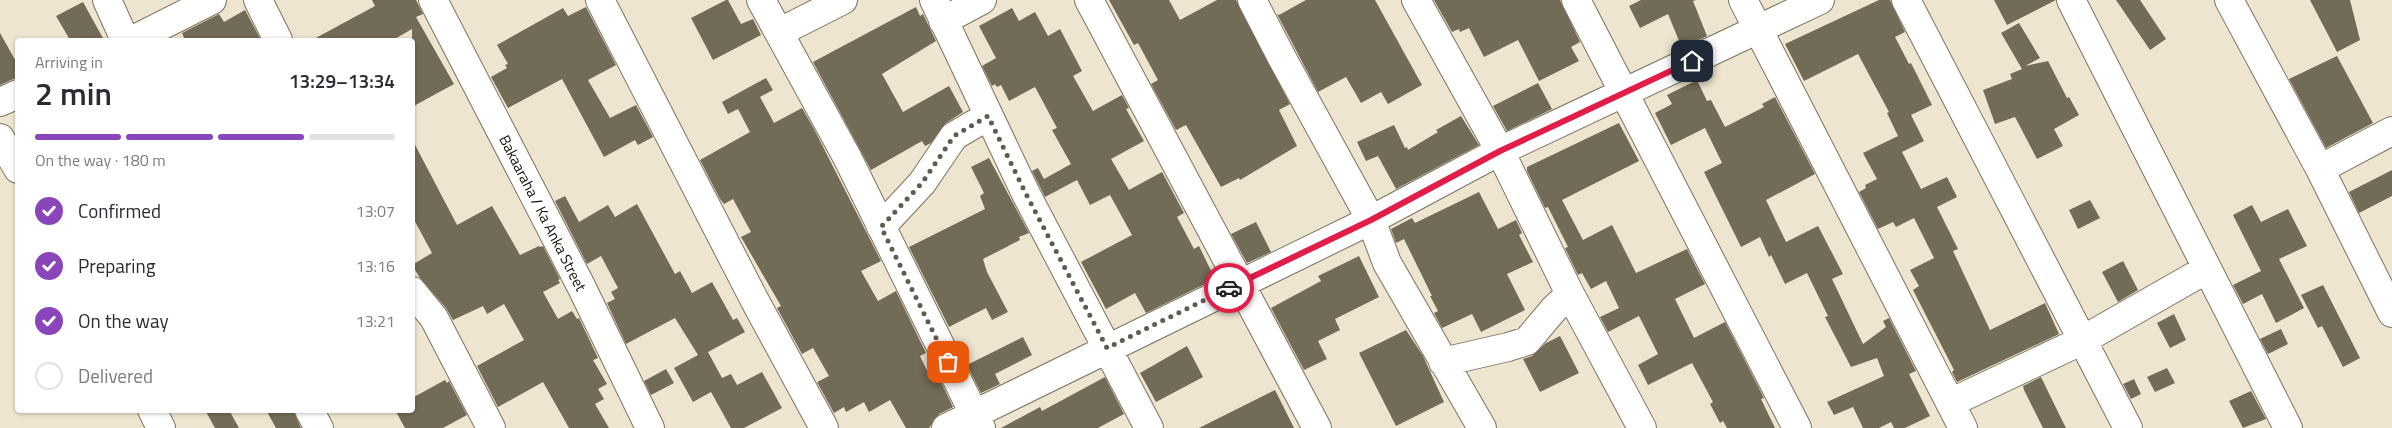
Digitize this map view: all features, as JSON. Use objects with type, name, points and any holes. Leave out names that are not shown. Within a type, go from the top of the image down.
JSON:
[{"type":"street","points":[[107,0],[124,38]]},
{"type":"street","points":[[137,38],[212,0]]},
{"type":"street","points":[[258,0],[277,38]]},
{"type":"street","name":"Bakaaraha / Ka Anka Street","points":[[433,0],[581,286],[650,428]]},
{"type":"street","points":[[600,0],[755,301],[824,428]]},
{"type":"street","points":[[761,0],[780,32],[881,227],[977,421]]},
{"type":"street","points":[[780,32],[843,0]]},
{"type":"street","points":[[982,0],[938,10],[1026,194],[1150,428]]},
{"type":"street","points":[[1089,0],[1318,428]]},
{"type":"street","points":[[1252,0],[1371,220],[1387,263],[1482,428]]},
{"type":"street","points":[[1416,0],[1500,151],[1570,294],[1642,428]]},
{"type":"street","points":[[1576,0],[1797,428]]},
{"type":"street","points":[[1743,0],[1963,428]]},
{"type":"street","points":[[946,428],[977,421],[1107,348],[1371,220],[1500,151],[1624,91],[1759,31],[1820,0]]},
{"type":"street","points":[[1906,0],[2081,341],[2128,428]]},
{"type":"street","points":[[2071,0],[2288,428]]},
{"type":"street","points":[[2229,0],[2320,169],[2392,313]]},
{"type":"street","points":[[0,102],[15,95]]},
{"type":"street","points":[[881,227],[922,183],[954,136],[988,116]]},
{"type":"street","points":[[2320,169],[2392,131]]},
{"type":"street","points":[[0,138],[15,164]]},
{"type":"street","points":[[1950,403],[2081,341],[2207,269]]},
{"type":"street","points":[[1443,362],[1508,348],[1527,341],[1554,309],[1570,294]]},
{"type":"street","points":[[415,295],[434,318],[491,428]]},
{"type":"street","points":[[154,413],[161,428]]},
{"type":"street","points":[[311,413],[319,428]]},
{"type":"building","points":[[372,0],[416,0],[423,14],[416,17],[454,84],[415,105],[415,38],[412,38],[412,29],[396,38],[316,38],[375,6]]},
{"type":"building","points":[[728,0],[741,24],[753,19],[761,35],[713,60],[691,18]]},
{"type":"building","points":[[1109,0],[1169,0],[1180,20],[1217,0],[1236,0],[1290,104],[1279,110],[1297,146],[1240,180],[1239,178],[1221,187],[1186,125],[1176,130],[1151,84],[1158,80],[1138,43],[1134,45]]},
{"type":"building","points":[[1306,0],[1375,0],[1422,85],[1388,104],[1381,92],[1361,103],[1346,77],[1318,92],[1277,14],[1279,15]]},
{"type":"building","points":[[1434,0],[1560,0],[1580,42],[1571,47],[1579,61],[1539,81],[1518,40],[1484,57],[1469,28],[1460,32],[1459,29],[1452,32]]},
{"type":"building","points":[[1641,0],[1696,0],[1693,1],[1707,36],[1682,48],[1668,14],[1640,28],[1629,6]]},
{"type":"building","points":[[1879,0],[1890,0],[1905,32],[1895,37],[1909,64],[1911,63],[1932,105],[1911,115],[1924,141],[1902,152],[1921,189],[1947,177],[1957,197],[1937,207],[1958,249],[1953,251],[1990,330],[2045,303],[2059,334],[1957,382],[1952,372],[1954,370],[1913,290],[1919,286],[1910,270],[1934,258],[1914,218],[1896,227],[1893,222],[1878,229],[1859,192],[1866,188],[1865,185],[1877,179],[1863,153],[1898,136],[1887,113],[1889,112],[1858,54],[1804,81],[1785,44]]},
{"type":"building","points":[[1994,0],[2056,0],[2007,25]]},
{"type":"building","points":[[2116,0],[2140,0],[2166,39],[2150,50]]},
{"type":"building","points":[[2310,0],[2350,0],[2360,40],[2337,52]]},
{"type":"building","points":[[83,2],[103,38],[69,38],[56,16]]},
{"type":"building","points":[[586,7],[616,65],[588,80],[610,118],[636,105],[653,137],[638,145],[635,140],[604,157],[562,79],[508,108],[491,77],[507,68],[505,65],[508,64],[497,45],[563,8],[568,16]]},
{"type":"building","points":[[916,7],[920,16],[923,14],[936,41],[882,74],[903,112],[949,86],[963,112],[946,123],[931,143],[925,146],[922,141],[871,170],[813,62]]},
{"type":"building","points":[[1012,8],[1019,21],[1035,12],[1048,36],[1060,29],[1082,71],[1073,76],[1093,111],[1122,95],[1129,108],[1126,109],[1144,141],[1111,159],[1129,190],[1162,172],[1184,213],[1177,217],[1194,249],[1199,246],[1215,279],[1146,313],[1135,293],[1106,309],[1081,262],[1132,235],[1110,195],[1090,205],[1077,180],[1045,197],[1032,171],[1038,168],[1044,179],[1071,164],[1052,130],[1057,128],[1035,87],[1009,101],[1001,85],[997,87],[995,84],[992,86],[982,66],[996,58],[979,26]]},
{"type":"building","points":[[245,10],[260,38],[184,38],[182,33],[219,14],[224,22]]},
{"type":"building","points":[[2019,23],[2040,58],[2025,66],[2048,61],[2067,98],[2069,97],[2079,115],[2054,129],[2063,146],[2037,159],[2015,117],[1995,124],[1983,90],[2012,79],[2010,74],[2022,69],[2001,33]]},
{"type":"building","points":[[0,33],[15,60],[15,78],[0,85]]},
{"type":"building","points":[[2337,56],[2373,123],[2326,148],[2289,79]]},
{"type":"building","points":[[766,78],[773,90],[760,97],[774,123],[802,108],[814,129],[881,261],[861,271],[878,301],[896,291],[926,353],[920,356],[932,381],[939,378],[953,407],[939,414],[929,428],[906,428],[890,400],[869,412],[864,402],[846,412],[844,407],[834,413],[817,382],[829,376],[813,348],[802,354],[777,308],[781,306],[741,237],[751,232],[733,199],[724,204],[720,199],[700,160],[750,132],[738,109],[728,114],[722,102]]},
{"type":"building","points":[[1697,80],[1707,101],[1711,100],[1725,127],[1764,107],[1762,104],[1775,97],[1815,174],[1766,200],[1786,242],[1818,226],[1843,274],[1832,279],[1863,344],[1886,327],[1883,321],[1889,318],[1916,371],[1909,374],[1930,416],[1905,428],[1894,428],[1891,422],[1879,428],[1863,428],[1853,407],[1834,415],[1827,402],[1884,376],[1877,358],[1851,367],[1825,317],[1828,316],[1807,273],[1785,284],[1760,237],[1741,247],[1704,172],[1722,163],[1705,128],[1671,145],[1655,113],[1672,104],[1667,95]]},
{"type":"building","points":[[1538,83],[1552,109],[1507,131],[1493,106]]},
{"type":"building","points":[[1461,116],[1479,145],[1396,189],[1378,156],[1366,161],[1357,142],[1394,125],[1405,148],[1407,147],[1408,150],[1438,132],[1436,130]]},
{"type":"building","points":[[1619,123],[1639,161],[1562,200],[1583,240],[1612,225],[1636,273],[1687,249],[1705,284],[1675,299],[1694,338],[1725,322],[1764,398],[1761,399],[1775,428],[1727,428],[1723,421],[1720,423],[1710,404],[1713,402],[1692,363],[1648,385],[1638,365],[1658,354],[1639,316],[1608,332],[1600,317],[1619,308],[1606,281],[1591,289],[1582,273],[1578,275],[1565,248],[1568,247],[1548,207],[1545,208],[1527,171],[1527,167]]},
{"type":"building","points":[[415,145],[457,225],[492,206],[520,255],[543,246],[560,279],[558,280],[560,283],[543,292],[558,319],[572,311],[577,319],[579,318],[598,358],[593,360],[607,384],[598,389],[604,399],[595,404],[609,428],[569,428],[543,382],[498,407],[477,366],[524,340],[504,304],[487,314],[483,306],[453,320],[446,308],[415,270],[415,263],[432,253],[415,222]]},
{"type":"building","points":[[989,158],[1029,233],[1019,237],[1020,240],[983,259],[987,272],[1008,312],[992,320],[986,308],[949,327],[909,247],[985,209],[980,196],[984,193],[971,167]]},
{"type":"building","points":[[2392,170],[2392,196],[2359,213],[2349,192]]},
{"type":"building","points":[[1479,192],[1498,229],[1516,220],[1522,233],[1519,235],[1533,262],[1507,274],[1525,310],[1481,332],[1472,314],[1442,328],[1434,313],[1438,311],[1430,296],[1432,296],[1404,239],[1396,243],[1391,229],[1412,218],[1415,223]]},
{"type":"building","points":[[565,196],[579,222],[608,205],[615,217],[637,204],[675,274],[680,271],[692,293],[712,282],[733,320],[737,318],[745,332],[708,352],[722,378],[731,374],[737,385],[762,372],[782,408],[744,428],[731,428],[711,392],[693,402],[674,368],[698,355],[675,318],[626,344],[607,303],[615,299],[611,292],[618,288],[601,256],[587,264],[555,201]]},
{"type":"building","points":[[2090,200],[2100,218],[2078,229],[2069,210]]},
{"type":"building","points":[[2252,205],[2261,222],[2288,209],[2307,246],[2279,259],[2304,308],[2276,323],[2262,294],[2243,304],[2233,285],[2261,271],[2233,215]]},
{"type":"building","points":[[1256,222],[1271,252],[1247,263],[1231,234]]},
{"type":"building","points":[[1359,256],[1379,297],[1335,319],[1340,330],[1318,341],[1327,359],[1304,370],[1271,308],[1321,281],[1318,276]]},
{"type":"building","points":[[2123,261],[2138,290],[2118,302],[2102,272]]},
{"type":"building","points":[[2323,285],[2360,358],[2343,367],[2322,326],[2318,328],[2301,295]]},
{"type":"building","points":[[2174,314],[2186,340],[2170,348],[2157,323]]},
{"type":"building","points":[[2281,329],[2288,344],[2268,354],[2260,339]]},
{"type":"building","points":[[1406,330],[1423,356],[1444,402],[1396,426],[1359,353]]},
{"type":"building","points":[[1560,336],[1579,373],[1540,392],[1523,359],[1532,356],[1546,343]]},
{"type":"building","points":[[1023,337],[1032,355],[995,374],[1000,384],[981,393],[967,365]]},
{"type":"building","points":[[1187,346],[1203,377],[1156,402],[1140,373]]},
{"type":"building","points":[[2167,368],[2175,383],[2155,392],[2147,377]]},
{"type":"building","points":[[666,369],[674,383],[651,395],[644,381]]},
{"type":"building","points":[[1105,377],[1124,414],[1098,428],[1001,428],[1040,407],[1042,411]]},
{"type":"building","points":[[2041,377],[2066,428],[2043,428],[2024,390],[2023,386]]},
{"type":"building","points":[[2134,379],[2141,394],[2131,399],[2123,384]]},
{"type":"building","points":[[445,380],[447,383],[449,381],[467,415],[443,428],[405,428],[397,413],[415,413],[415,396]]},
{"type":"building","points":[[1275,390],[1294,428],[1199,428]]},
{"type":"building","points":[[2251,391],[2266,419],[2243,428],[2229,401]]},
{"type":"building","points":[[207,413],[231,413],[239,428],[215,428]]},
{"type":"building","points":[[268,413],[294,413],[301,428],[276,428]]},
{"type":"way so far","points":[[948,362],[881,227],[922,183],[954,136],[988,116],[1026,194],[1107,348],[1229,288]]},
{"type":"route","points":[[1229,288],[1371,220],[1500,151],[1624,91],[1692,61]]}]
